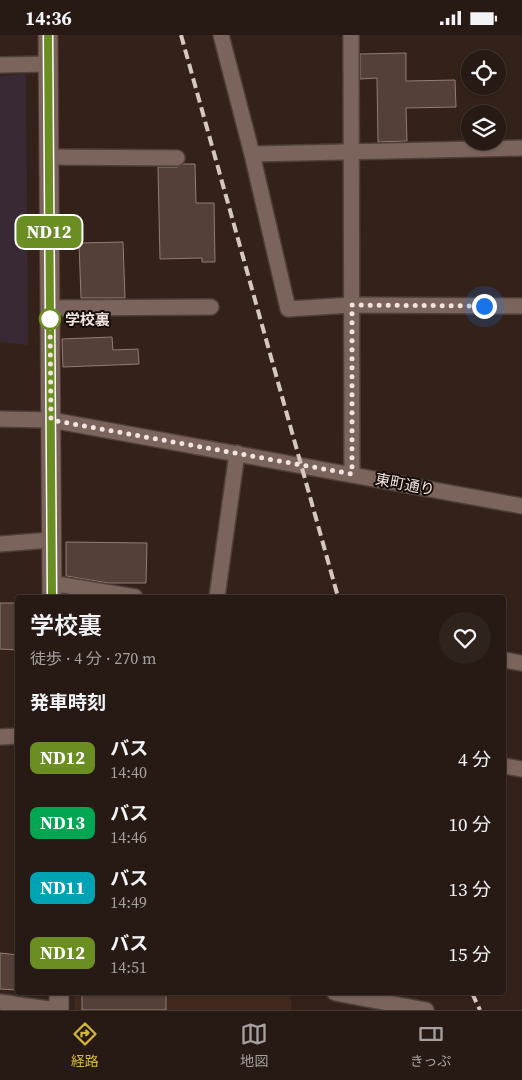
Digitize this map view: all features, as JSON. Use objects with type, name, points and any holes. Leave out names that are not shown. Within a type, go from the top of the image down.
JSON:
[{"type":"street","points":[[48,35],[52,590],[111,595]]},
{"type":"street","points":[[221,35],[252,154],[288,309],[352,305],[522,306]]},
{"type":"street","points":[[351,35],[352,474]]},
{"type":"street","points":[[0,65],[48,64]]},
{"type":"street","points":[[252,154],[522,148]]},
{"type":"street","points":[[48,157],[177,158]]},
{"type":"street","points":[[50,307],[211,307]]},
{"type":"street","name":"東町通り","points":[[0,419],[51,420],[522,506]]},
{"type":"street","points":[[217,595],[237,453]]},
{"type":"street","points":[[0,544],[51,540]]},
{"type":"street","points":[[506,660],[522,663]]},
{"type":"street","points":[[0,737],[15,736]]},
{"type":"street","points":[[506,766],[522,769]]},
{"type":"street","points":[[0,1002],[57,1010],[59,995]]},
{"type":"street","points":[[346,995],[426,1010]]},
{"type":"shaded area","points":[[26,74],[28,345],[0,342],[0,76]]},
{"type":"shaded area","points":[[74,995],[291,995],[291,1010],[75,1010]]},
{"type":"building","points":[[406,53],[406,81],[455,80],[456,107],[406,108],[407,141],[378,142],[377,78],[360,79],[360,54]]},
{"type":"building","points":[[184,164],[195,164],[196,203],[214,203],[215,262],[202,262],[202,258],[160,259],[158,167],[177,167]]},
{"type":"building","points":[[123,242],[125,298],[81,298],[79,243]]},
{"type":"building","points":[[112,337],[113,350],[138,349],[139,364],[63,367],[62,339]]},
{"type":"building","points":[[66,542],[147,543],[146,583],[108,583],[66,576]]},
{"type":"building","points":[[0,603],[15,603],[15,650],[0,649]]},
{"type":"building","points":[[0,953],[15,955],[15,990],[0,989]]},
{"type":"building","points":[[82,995],[166,995],[166,1010],[82,1010]]},
{"type":"railway","points":[[181,35],[337,595]]},
{"type":"railway","points":[[473,995],[480,1010]]},
{"type":"bus line","name":"ND12","points":[[48,35],[52,595]]},
{"type":"place","name":"学校裏","points":[[50,319]]},
{"type":"route","points":[[50,319],[51,420],[352,474],[352,305],[484,306]]}]
